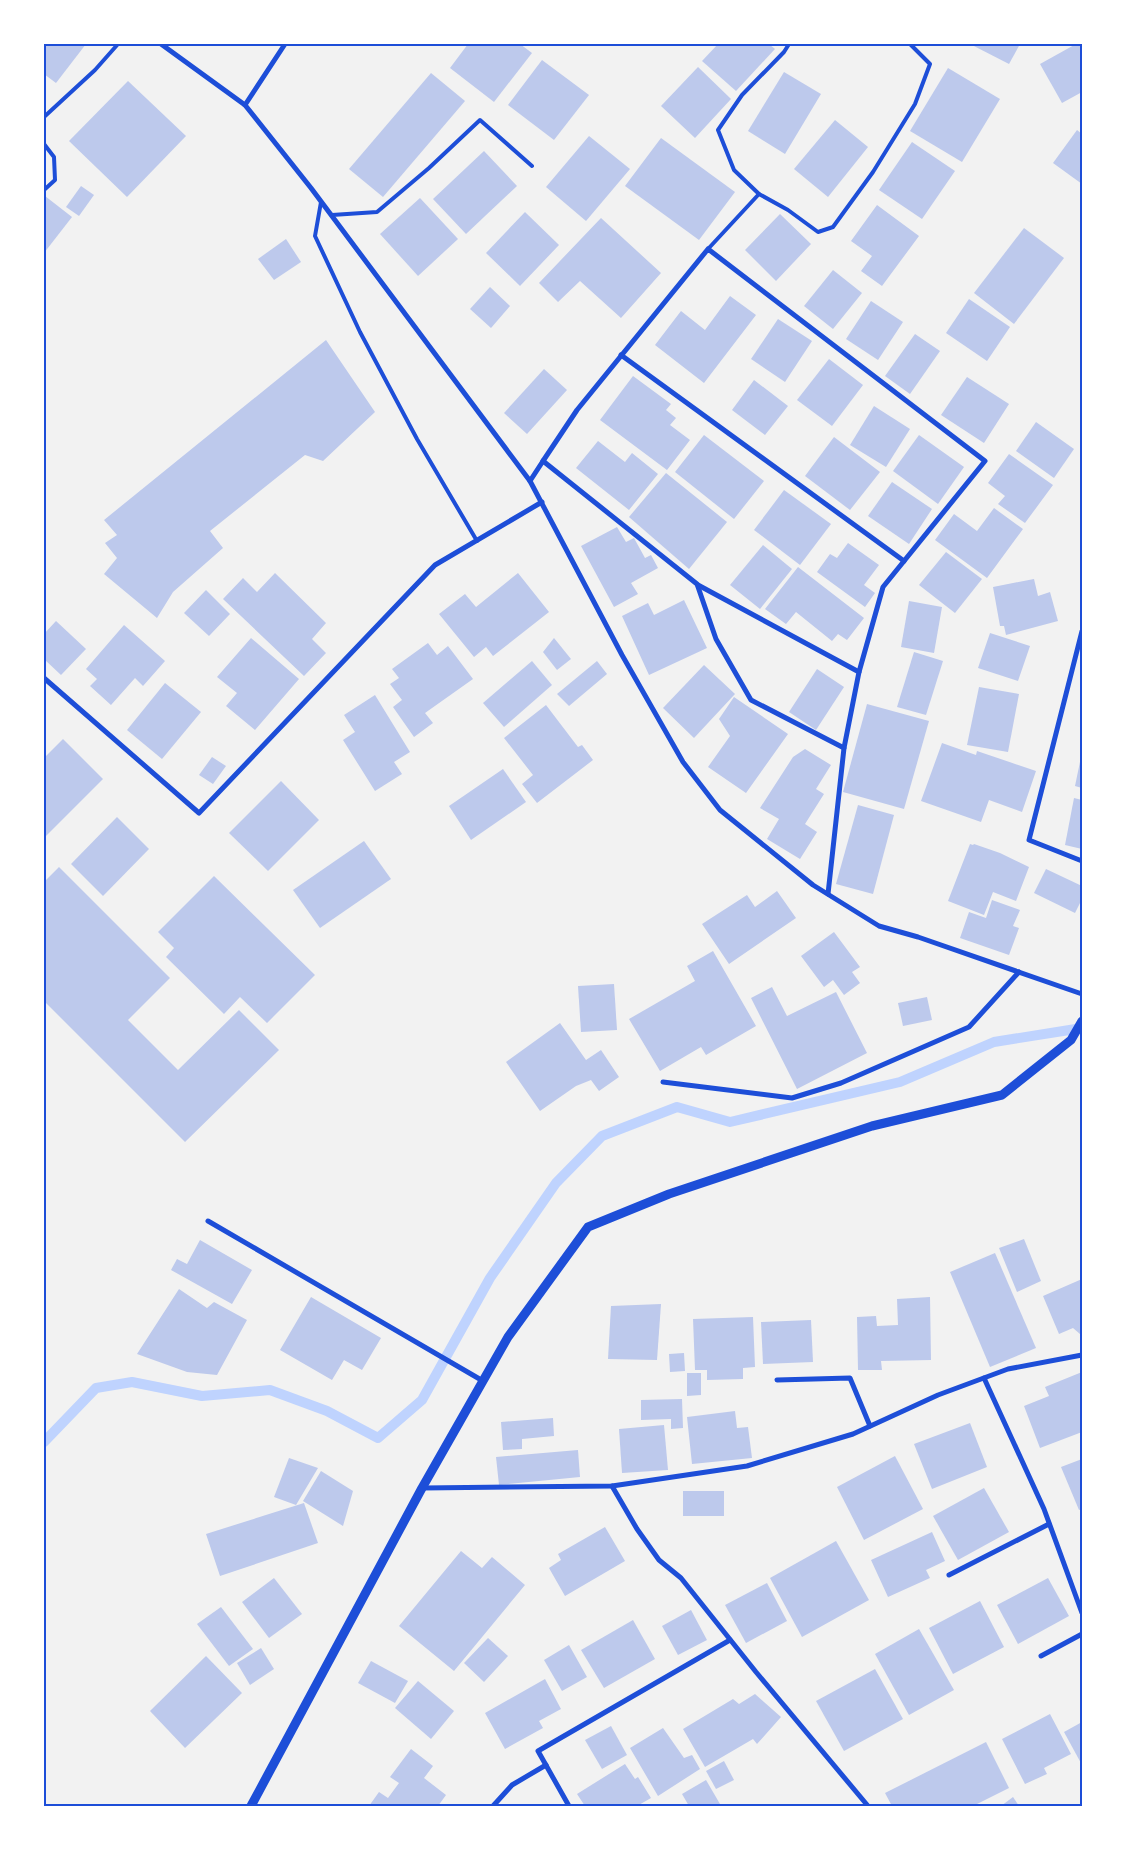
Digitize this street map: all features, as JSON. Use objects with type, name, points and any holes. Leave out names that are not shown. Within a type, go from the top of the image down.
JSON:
[{"type":"street","points":[[161,44],[245,105],[332,215],[530,481],[622,655],[683,762],[720,810],[813,885],[879,926],[918,937],[1082,994]]},
{"type":"street","points":[[245,105],[285,44]]},
{"type":"street","points":[[530,481],[577,410],[708,249],[985,461],[883,587],[859,672],[844,748],[828,894]]},
{"type":"street","points":[[621,355],[904,562]]},
{"type":"street","points":[[543,461],[697,584],[859,672]]},
{"type":"street","points":[[44,678],[200,813],[435,565],[542,502]]},
{"type":"street","points":[[697,584],[716,639],[751,700],[844,748]]},
{"type":"street","points":[[1082,630],[1029,840],[1082,861]]},
{"type":"street","points":[[663,1082],[792,1098],[841,1083],[969,1027],[1019,972]]},
{"type":"street","points":[[251,1806],[422,1488],[508,1337],[588,1227],[669,1194],[872,1126],[1002,1095],[1071,1040],[1082,1020]]},
{"type":"street","points":[[208,1221],[483,1381]]},
{"type":"street","points":[[422,1488],[612,1486],[747,1466],[853,1434],[938,1396],[1008,1369],[1082,1356]]},
{"type":"street","points":[[777,1380],[850,1378],[870,1426]]},
{"type":"street","points":[[984,1378],[1049,1524],[1082,1613]]},
{"type":"street","points":[[612,1486],[636,1529],[658,1560],[681,1578],[868,1806]]},
{"type":"street","points":[[949,1575],[1049,1524]]},
{"type":"street","points":[[1041,1656],[1082,1634]]},
{"type":"street","points":[[569,1806],[538,1750],[730,1640]]},
{"type":"street","points":[[493,1806],[512,1785],[546,1766]]},
{"type":"lane","points":[[44,117],[95,70],[118,44]]},
{"type":"lane","points":[[789,44],[784,52],[742,96],[718,130],[734,170],[759,194],[788,210],[818,232],[833,227],[873,172],[915,104],[930,64],[910,44]]},
{"type":"lane","points":[[332,215],[377,212],[429,168],[480,120],[532,166]]},
{"type":"lane","points":[[44,144],[54,157],[54,180],[44,190]]},
{"type":"lane","points":[[708,249],[759,194]]},
{"type":"lane","points":[[321,201],[315,236],[360,332],[418,439],[477,540]]},
{"type":"building","points":[[44,44],[86,44],[56,83],[44,74]]},
{"type":"building","points":[[468,44],[520,44],[532,53],[494,102],[450,68]]},
{"type":"building","points":[[718,44],[769,44],[775,49],[736,91],[702,61]]},
{"type":"building","points":[[970,44],[1020,44],[1009,64]]},
{"type":"building","points":[[1076,44],[1082,44],[1082,92],[1062,103],[1040,64]]},
{"type":"building","points":[[542,60],[589,95],[554,140],[508,105]]},
{"type":"building","points":[[698,67],[731,99],[695,138],[661,106]]},
{"type":"building","points":[[948,68],[1000,99],[962,162],[910,131]]},
{"type":"building","points":[[784,72],[821,94],[785,154],[748,131]]},
{"type":"building","points":[[431,73],[465,101],[383,197],[349,169]]},
{"type":"building","points":[[128,81],[186,136],[127,197],[69,141]]},
{"type":"building","points":[[835,120],[868,147],[828,197],[794,169]]},
{"type":"building","points":[[1077,130],[1082,134],[1082,184],[1053,163]]},
{"type":"building","points":[[589,136],[630,169],[586,221],[546,187]]},
{"type":"building","points":[[661,138],[735,192],[699,240],[625,186]]},
{"type":"building","points":[[912,142],[955,171],[922,219],[879,190]]},
{"type":"building","points":[[484,151],[517,186],[466,234],[433,199]]},
{"type":"building","points":[[81,186],[94,195],[79,216],[66,207]]},
{"type":"building","points":[[44,197],[72,217],[44,253]]},
{"type":"building","points":[[420,198],[458,239],[418,276],[380,234]]},
{"type":"building","points":[[877,205],[919,236],[882,286],[861,271],[872,256],[851,241]]},
{"type":"building","points":[[525,212],[559,245],[520,286],[486,253]]},
{"type":"building","points":[[780,214],[811,244],[776,281],[745,250]]},
{"type":"building","points":[[601,218],[661,273],[621,318],[580,281],[558,302],[539,283]]},
{"type":"building","points":[[1024,228],[1064,258],[1014,324],[974,293]]},
{"type":"building","points":[[286,239],[301,262],[274,280],[258,259]]},
{"type":"building","points":[[833,270],[862,293],[833,329],[804,306]]},
{"type":"building","points":[[490,287],[510,306],[491,328],[470,309]]},
{"type":"building","points":[[730,296],[756,315],[704,383],[655,345],[681,311],[705,330]]},
{"type":"building","points":[[969,299],[1010,327],[987,361],[946,333]]},
{"type":"building","points":[[871,301],[903,322],[878,360],[846,339]]},
{"type":"building","points":[[778,319],[812,341],[785,382],[751,359]]},
{"type":"building","points":[[915,334],[940,351],[910,394],[885,376]]},
{"type":"building","points":[[326,340],[375,412],[323,461],[305,455],[210,531],[223,548],[173,592],[157,618],[104,574],[117,558],[105,543],[117,535],[104,520]]},
{"type":"building","points":[[829,359],[863,385],[832,426],[797,400]]},
{"type":"building","points":[[544,369],[567,390],[527,434],[504,413]]},
{"type":"building","points":[[633,376],[671,404],[666,410],[676,418],[670,425],[690,440],[667,470],[600,420]]},
{"type":"building","points":[[967,377],[1009,404],[984,443],[941,415]]},
{"type":"building","points":[[754,380],[788,406],[765,435],[732,410]]},
{"type":"building","points":[[874,406],[910,429],[886,467],[850,445]]},
{"type":"building","points":[[1036,422],[1074,449],[1054,478],[1016,451]]},
{"type":"building","points":[[704,435],[764,481],[734,519],[675,472]]},
{"type":"building","points":[[919,435],[964,467],[938,504],[893,471]]},
{"type":"building","points":[[834,437],[880,472],[850,510],[805,476]]},
{"type":"building","points":[[598,441],[625,462],[632,453],[658,474],[629,510],[576,468]]},
{"type":"building","points":[[1009,454],[1053,485],[1025,523],[998,504],[1005,496],[988,483]]},
{"type":"building","points":[[666,473],[727,522],[689,569],[629,517]]},
{"type":"building","points":[[892,482],[932,509],[909,544],[868,516]]},
{"type":"building","points":[[784,490],[831,524],[800,565],[754,530]]},
{"type":"building","points":[[994,508],[1023,529],[987,578],[935,540],[954,514],[977,531]]},
{"type":"building","points":[[617,527],[626,542],[634,538],[645,558],[651,555],[658,568],[631,583],[638,594],[614,607],[581,546]]},
{"type":"building","points":[[848,543],[879,565],[864,585],[875,593],[865,607],[817,572],[830,554],[837,558]]},
{"type":"building","points":[[763,545],[792,569],[760,609],[730,585]]},
{"type":"building","points":[[946,552],[982,579],[955,613],[919,585]]},
{"type":"building","points":[[798,567],[864,618],[847,640],[838,634],[832,641],[796,612],[786,624],[765,609]]},
{"type":"building","points":[[275,573],[326,623],[312,639],[326,653],[304,676],[223,599],[243,578],[257,592]]},
{"type":"building","points":[[518,573],[549,612],[493,656],[486,647],[474,657],[439,614],[465,594],[476,607]]},
{"type":"building","points":[[1034,579],[1038,596],[1050,592],[1058,621],[1006,635],[1004,626],[1000,626],[993,587]]},
{"type":"building","points":[[206,590],[230,614],[209,636],[184,613]]},
{"type":"building","points":[[684,600],[707,648],[649,675],[622,616],[648,603],[654,615]]},
{"type":"building","points":[[909,601],[942,607],[934,653],[901,647]]},
{"type":"building","points":[[56,621],[86,649],[61,675],[44,659],[44,634]]},
{"type":"building","points":[[124,625],[165,661],[143,686],[135,678],[111,705],[90,686],[97,679],[86,669]]},
{"type":"building","points":[[990,633],[1030,646],[1018,681],[978,668]]},
{"type":"building","points":[[251,638],[299,679],[255,730],[226,706],[237,693],[217,677]]},
{"type":"building","points":[[554,638],[571,659],[557,670],[543,652]]},
{"type":"building","points":[[428,643],[437,655],[448,646],[473,679],[425,713],[433,723],[414,737],[393,707],[402,700],[390,684],[399,678],[392,669]]},
{"type":"building","points":[[914,652],[943,661],[926,715],[897,707]]},
{"type":"building","points":[[532,661],[552,685],[504,727],[483,703]]},
{"type":"building","points":[[597,661],[607,674],[569,706],[557,694]]},
{"type":"building","points":[[704,665],[735,694],[694,738],[663,708]]},
{"type":"building","points":[[817,669],[844,687],[816,730],[789,712]]},
{"type":"building","points":[[165,683],[201,712],[162,759],[127,730]]},
{"type":"building","points":[[979,687],[1019,694],[1008,752],[967,745]]},
{"type":"building","points":[[375,695],[410,752],[394,762],[402,774],[375,791],[343,740],[355,732],[344,715]]},
{"type":"building","points":[[734,697],[788,734],[746,793],[708,767],[730,736],[719,719]]},
{"type":"building","points":[[867,704],[929,721],[904,809],[843,792]]},
{"type":"building","points":[[546,705],[578,747],[582,745],[593,760],[537,803],[522,784],[533,775],[504,738]]},
{"type":"building","points":[[63,739],[103,779],[44,838],[44,758]]},
{"type":"building","points":[[942,743],[976,755],[977,751],[1036,771],[1022,812],[989,800],[981,822],[921,801]]},
{"type":"building","points":[[805,749],[831,765],[816,789],[824,794],[805,824],[817,832],[800,859],[767,839],[779,819],[760,808],[793,757]]},
{"type":"building","points":[[212,757],[226,766],[213,784],[199,775]]},
{"type":"building","points":[[1082,757],[1082,788],[1075,786]]},
{"type":"building","points":[[503,769],[526,802],[471,840],[449,806]]},
{"type":"building","points":[[281,781],[319,820],[268,871],[229,833]]},
{"type":"building","points":[[1074,798],[1082,800],[1082,849],[1065,845]]},
{"type":"building","points":[[858,805],[894,815],[873,894],[836,884]]},
{"type":"building","points":[[117,817],[149,849],[103,896],[71,864]]},
{"type":"building","points":[[364,841],[391,879],[320,928],[293,890]]},
{"type":"building","points":[[970,844],[1000,853],[1029,867],[1016,901],[993,892],[984,915],[948,901]]},
{"type":"building","points":[[59,867],[170,978],[128,1020],[178,1070],[239,1010],[279,1050],[185,1142],[44,1001],[44,882]]},
{"type":"building","points":[[1046,869],[1082,886],[1082,899],[1075,913],[1034,893]]},
{"type":"building","points":[[214,876],[315,975],[267,1023],[240,997],[224,1014],[166,957],[174,948],[158,932]]},
{"type":"building","points":[[777,891],[796,918],[729,964],[702,924],[747,895],[755,907]]},
{"type":"building","points":[[992,900],[1020,910],[1013,926],[1019,928],[1009,955],[960,938],[969,912],[986,918]]},
{"type":"building","points":[[834,932],[860,967],[852,972],[860,983],[844,995],[833,980],[824,987],[801,956]]},
{"type":"building","points":[[713,951],[756,1026],[706,1055],[701,1047],[660,1071],[629,1019],[695,981],[687,966]]},
{"type":"building","points":[[614,984],[617,1030],[581,1032],[578,986]]},
{"type":"building","points":[[772,987],[787,1016],[836,992],[867,1053],[797,1089],[751,998]]},
{"type":"building","points":[[927,997],[932,1020],[903,1026],[898,1003]]},
{"type":"building","points":[[560,1023],[586,1060],[601,1050],[619,1077],[599,1091],[591,1080],[576,1086],[540,1111],[506,1062]]},
{"type":"building","points":[[1024,1239],[1041,1281],[1017,1292],[999,1248]]},
{"type":"building","points":[[200,1240],[252,1270],[232,1304],[171,1270],[177,1259],[187,1264]]},
{"type":"building","points":[[995,1253],[1036,1348],[990,1367],[950,1272]]},
{"type":"building","points":[[1082,1279],[1082,1333],[1080,1334],[1073,1328],[1059,1334],[1043,1296]]},
{"type":"building","points":[[179,1289],[207,1308],[214,1302],[247,1320],[217,1375],[187,1372],[137,1354]]},
{"type":"building","points":[[311,1297],[381,1338],[362,1370],[344,1360],[332,1380],[280,1350]]},
{"type":"building","points":[[930,1297],[931,1360],[881,1361],[882,1370],[858,1370],[857,1317],[876,1316],[877,1326],[898,1325],[897,1299]]},
{"type":"building","points":[[661,1304],[657,1360],[608,1359],[611,1306]]},
{"type":"building","points":[[753,1317],[755,1367],[743,1368],[743,1379],[707,1380],[707,1370],[695,1370],[693,1319]]},
{"type":"building","points":[[811,1320],[813,1362],[763,1364],[761,1322]]},
{"type":"building","points":[[684,1353],[685,1371],[670,1372],[669,1354]]},
{"type":"building","points":[[1082,1372],[1082,1432],[1040,1448],[1024,1406],[1049,1396],[1045,1387]]},
{"type":"building","points":[[687,1373],[701,1373],[701,1395],[687,1396]]},
{"type":"building","points":[[682,1399],[683,1428],[671,1429],[671,1419],[641,1420],[641,1400]]},
{"type":"building","points":[[735,1411],[737,1428],[748,1427],[752,1458],[692,1464],[687,1417]]},
{"type":"building","points":[[553,1418],[554,1436],[522,1439],[522,1449],[503,1450],[501,1422]]},
{"type":"building","points":[[970,1423],[987,1467],[932,1489],[914,1444]]},
{"type":"building","points":[[664,1425],[668,1470],[622,1473],[619,1429]]},
{"type":"building","points":[[578,1450],[580,1477],[499,1485],[496,1457]]},
{"type":"building","points":[[895,1456],[923,1509],[864,1540],[837,1487]]},
{"type":"building","points":[[289,1458],[318,1468],[296,1505],[274,1497]]},
{"type":"building","points":[[1082,1459],[1082,1509],[1079,1510],[1061,1467]]},
{"type":"building","points":[[321,1471],[353,1491],[343,1526],[303,1501]]},
{"type":"building","points":[[984,1488],[1009,1532],[958,1560],[933,1516]]},
{"type":"building","points":[[683,1491],[724,1491],[724,1516],[683,1516]]},
{"type":"building","points":[[304,1503],[318,1543],[220,1576],[206,1534]]},
{"type":"building","points":[[605,1527],[625,1561],[565,1596],[549,1568],[561,1560],[558,1554]]},
{"type":"building","points":[[932,1532],[945,1561],[926,1570],[930,1578],[888,1597],[871,1560]]},
{"type":"building","points":[[836,1541],[869,1600],[802,1637],[770,1578]]},
{"type":"building","points":[[461,1551],[482,1568],[492,1557],[525,1585],[454,1671],[399,1626]]},
{"type":"building","points":[[274,1578],[302,1614],[269,1638],[242,1602]]},
{"type":"building","points":[[1048,1578],[1069,1616],[1018,1644],[997,1605]]},
{"type":"building","points":[[767,1583],[787,1621],[746,1643],[725,1605]]},
{"type":"building","points":[[980,1601],[1004,1647],[953,1674],[929,1628]]},
{"type":"building","points":[[221,1607],[253,1649],[229,1666],[197,1624]]},
{"type":"building","points":[[691,1610],[707,1640],[678,1655],[662,1626]]},
{"type":"building","points":[[633,1620],[655,1659],[604,1688],[581,1650]]},
{"type":"building","points":[[919,1629],[954,1690],[909,1715],[875,1654]]},
{"type":"building","points":[[488,1638],[508,1656],[484,1682],[464,1663]]},
{"type":"building","points":[[569,1645],[587,1677],[562,1691],[544,1660]]},
{"type":"building","points":[[261,1648],[274,1669],[250,1685],[237,1663]]},
{"type":"building","points":[[206,1656],[242,1693],[185,1748],[150,1711]]},
{"type":"building","points":[[371,1661],[408,1681],[395,1703],[358,1683]]},
{"type":"building","points":[[875,1669],[903,1719],[844,1751],[816,1701]]},
{"type":"building","points":[[545,1679],[561,1709],[539,1721],[543,1728],[505,1749],[485,1713]]},
{"type":"building","points":[[418,1681],[454,1711],[431,1739],[395,1708]]},
{"type":"building","points":[[755,1694],[781,1717],[757,1744],[753,1739],[705,1767],[683,1729],[733,1699],[739,1704]]},
{"type":"building","points":[[1050,1714],[1071,1754],[1044,1768],[1047,1774],[1025,1784],[1002,1739]]},
{"type":"building","points":[[1082,1722],[1082,1765],[1064,1732]]},
{"type":"building","points":[[611,1726],[627,1755],[602,1769],[585,1740]]},
{"type":"building","points":[[663,1728],[684,1758],[692,1755],[700,1769],[658,1796],[630,1748]]},
{"type":"building","points":[[986,1742],[1009,1788],[973,1806],[892,1806],[885,1793]]},
{"type":"building","points":[[411,1749],[433,1766],[424,1778],[446,1795],[438,1806],[369,1806],[379,1792],[388,1798],[399,1783],[390,1777]]},
{"type":"building","points":[[724,1761],[734,1780],[716,1789],[706,1771]]},
{"type":"building","points":[[625,1764],[635,1779],[638,1777],[651,1798],[637,1806],[585,1806],[577,1794]]},
{"type":"building","points":[[706,1780],[720,1804],[717,1806],[689,1806],[682,1794]]},
{"type":"building","points":[[1013,1797],[1019,1806],[1001,1806]]},
{"type":"waterway","points":[[44,1442],[96,1388],[132,1382],[202,1396],[270,1390],[327,1411],[378,1438],[422,1400],[490,1278],[556,1183],[602,1136],[677,1107],[730,1122],[900,1082],[994,1042],[1082,1028]]}]
